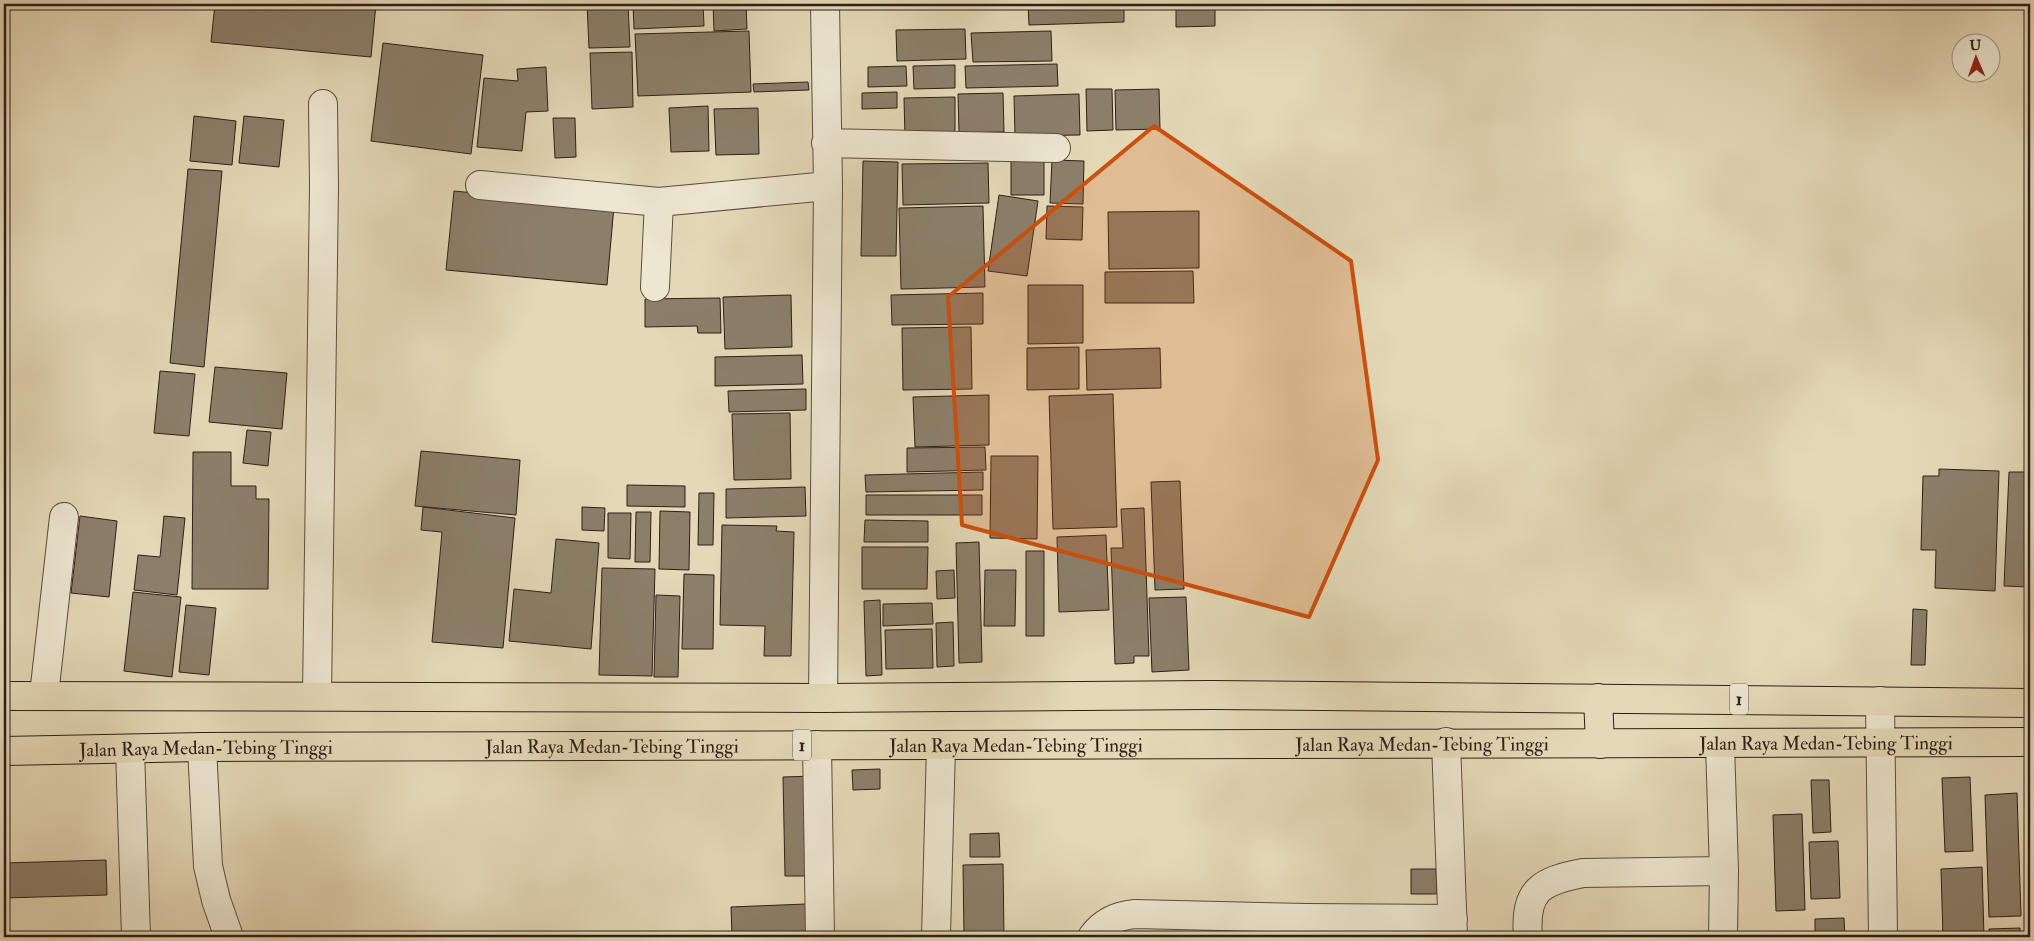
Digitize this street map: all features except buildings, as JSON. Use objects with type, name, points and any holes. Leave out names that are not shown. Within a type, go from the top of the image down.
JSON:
[{"type":"highway","name":"1","points":[[4,696],[823,698],[1210,695],[2030,703]]},
{"type":"highway","points":[[1598,698],[1600,744]]},
{"type":"highway","name":"Jalan Raya Medan-Tebing Tinggi","points":[[4,752],[202,747],[1446,742],[1720,744],[2030,742]]},
{"type":"street","points":[[823,698],[828,186],[825,4]]},
{"type":"street","points":[[317,696],[324,187],[322,104]]},
{"type":"street","points":[[826,143],[1056,148]]},
{"type":"street","points":[[480,185],[659,202],[828,186]]},
{"type":"street","points":[[656,287],[659,202]]},
{"type":"street","points":[[44,695],[64,517]]},
{"type":"street","points":[[1880,701],[1883,937]]},
{"type":"street","points":[[1092,937],[1109,920],[1135,914],[1307,928],[1453,928],[1446,742]]},
{"type":"street","points":[[1720,744],[1724,871],[1723,937]]},
{"type":"street","points":[[817,745],[820,937]]},
{"type":"street","points":[[936,937],[941,745]]},
{"type":"street","points":[[202,747],[208,866],[216,900],[229,937]]},
{"type":"street","points":[[130,749],[136,937]]},
{"type":"street","points":[[1528,937],[1529,908],[1534,894],[1546,883],[1562,877],[1583,873],[1724,871]]},
{"type":"highlighted area","points":[[1154,126],[1351,261],[1378,460],[1309,617],[962,525],[948,297]]}]
